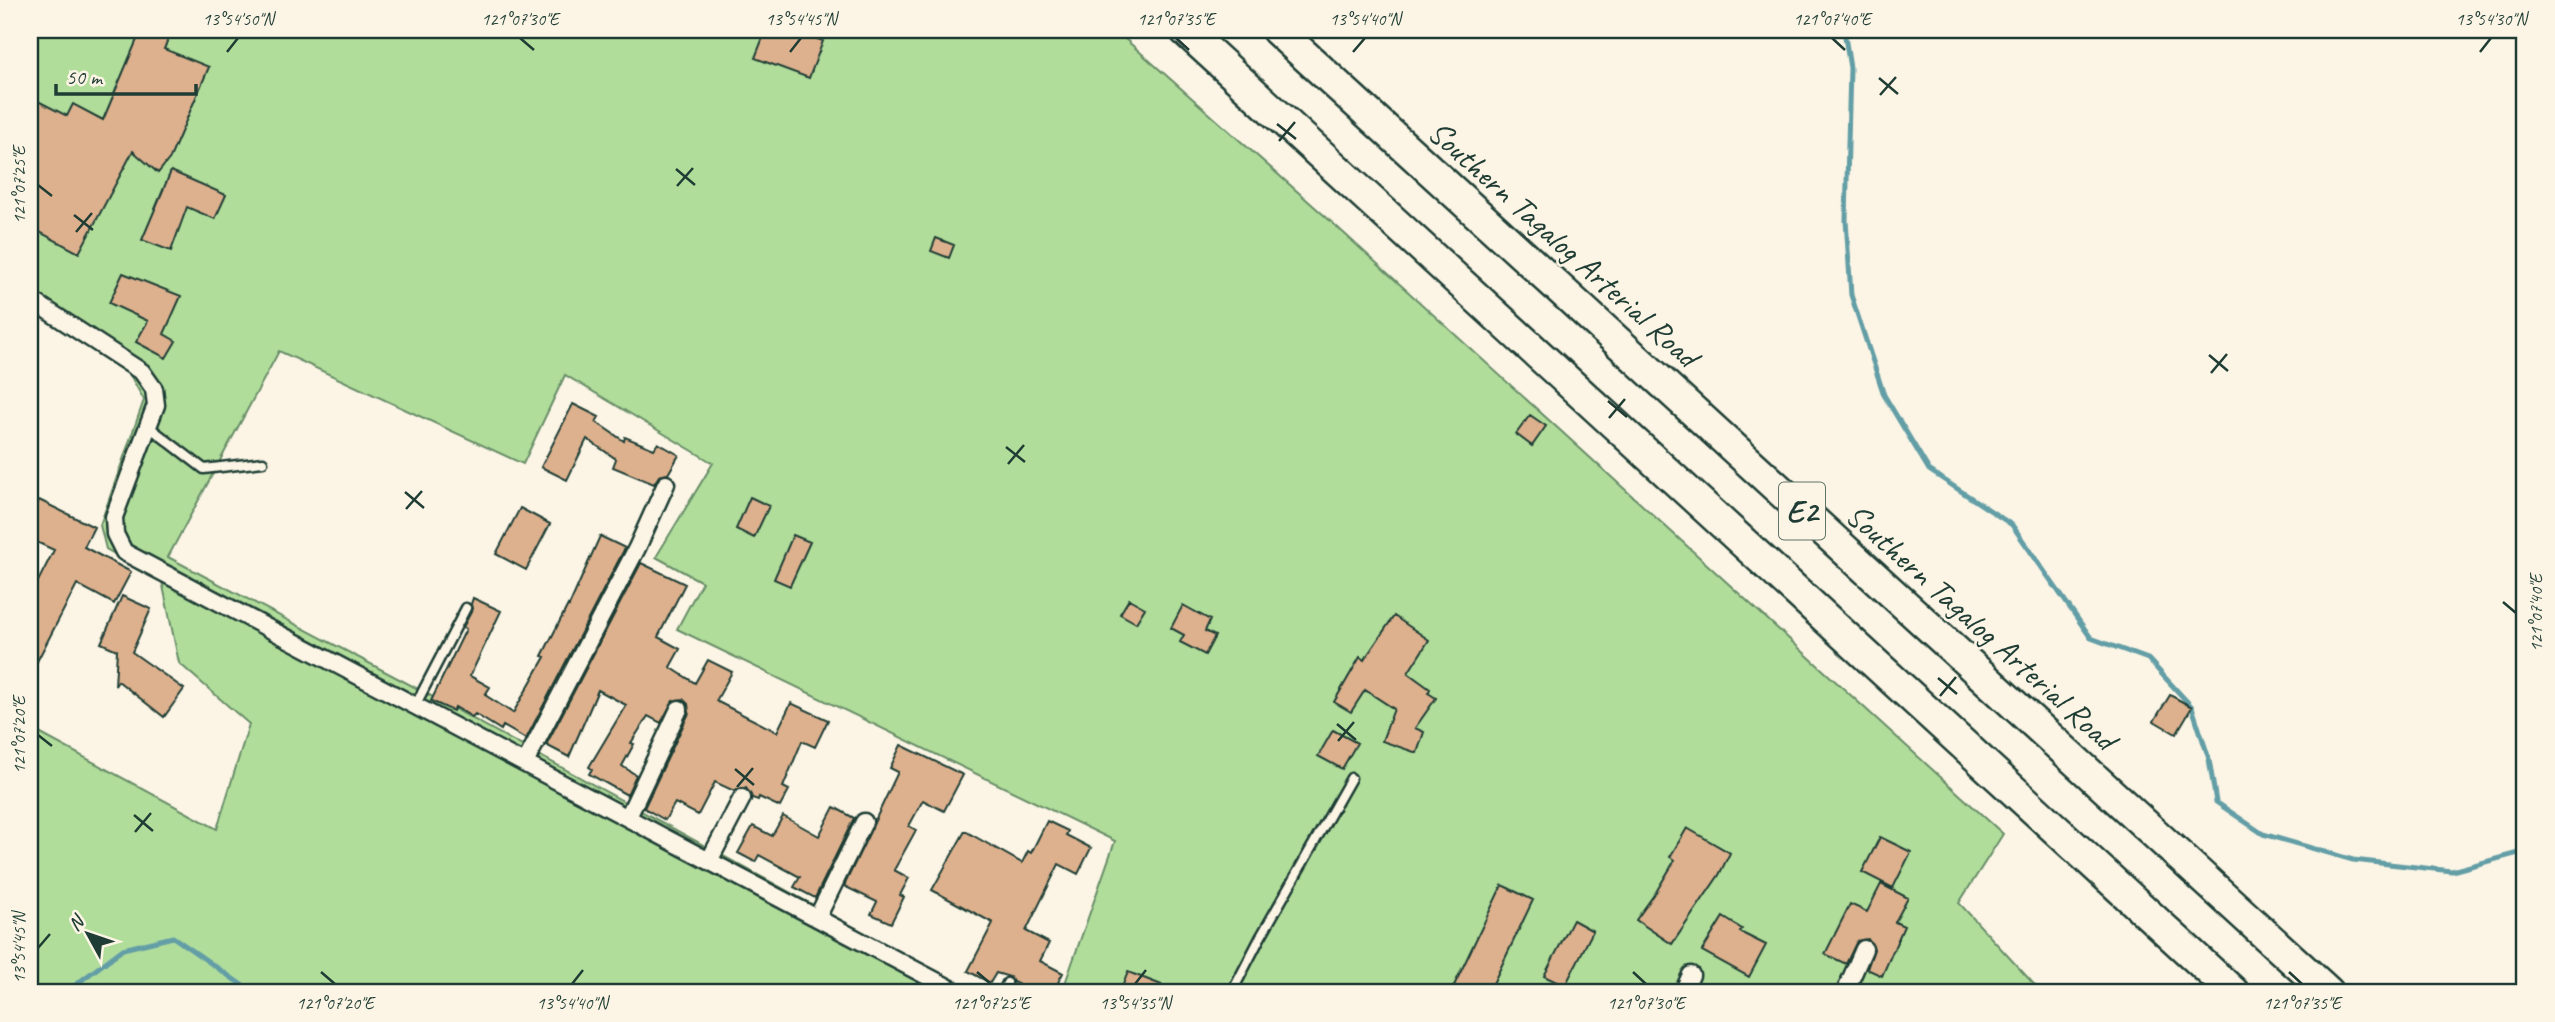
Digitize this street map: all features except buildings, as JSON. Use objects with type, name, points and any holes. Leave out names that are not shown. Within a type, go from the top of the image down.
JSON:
[{"type":"highway","name":"E2","points":[[1185,30],[2233,992]]},
{"type":"highway","name":"Southern Tagalog Arterial Road","points":[[1277,30],[2328,992]]},
{"type":"street","points":[[30,299],[142,372],[154,389],[156,405],[114,517],[116,534],[124,552],[957,992]]},
{"type":"street","points":[[526,763],[637,548],[666,484]]},
{"type":"street","points":[[628,817],[678,709]]},
{"type":"street","points":[[709,861],[742,798]]},
{"type":"street","points":[[817,918],[864,822]]},
{"type":"street","points":[[1848,992],[1864,949]]},
{"type":"street","points":[[1683,992],[1691,975]]},
{"type":"lane","points":[[148,426],[204,470],[263,462]]},
{"type":"lane","points":[[415,706],[467,608]]},
{"type":"lane","points":[[1233,992],[1260,938],[1351,778]]},
{"type":"lane","points":[[1003,992],[1007,983]]},
{"type":"green space","points":[[30,30],[1115,30],[1325,216],[2003,834],[1959,903],[2041,992],[1062,992],[1115,841],[677,629],[702,582],[656,557],[713,463],[565,375],[523,464],[279,351],[168,557],[420,690],[972,992],[30,992],[30,728],[217,829],[249,724],[179,663],[162,581],[106,549],[100,525],[144,400],[130,375],[30,309]]},
{"type":"waterway","points":[[1844,30],[1850,68],[1846,220],[1851,295],[1884,395],[1929,470],[2012,525],[2091,638],[2148,659],[2192,707],[2209,759],[2216,802],[2263,834],[2353,860],[2452,871],[2525,849]]},
{"type":"waterway","points":[[66,992],[123,949],[173,937],[252,992]]}]
